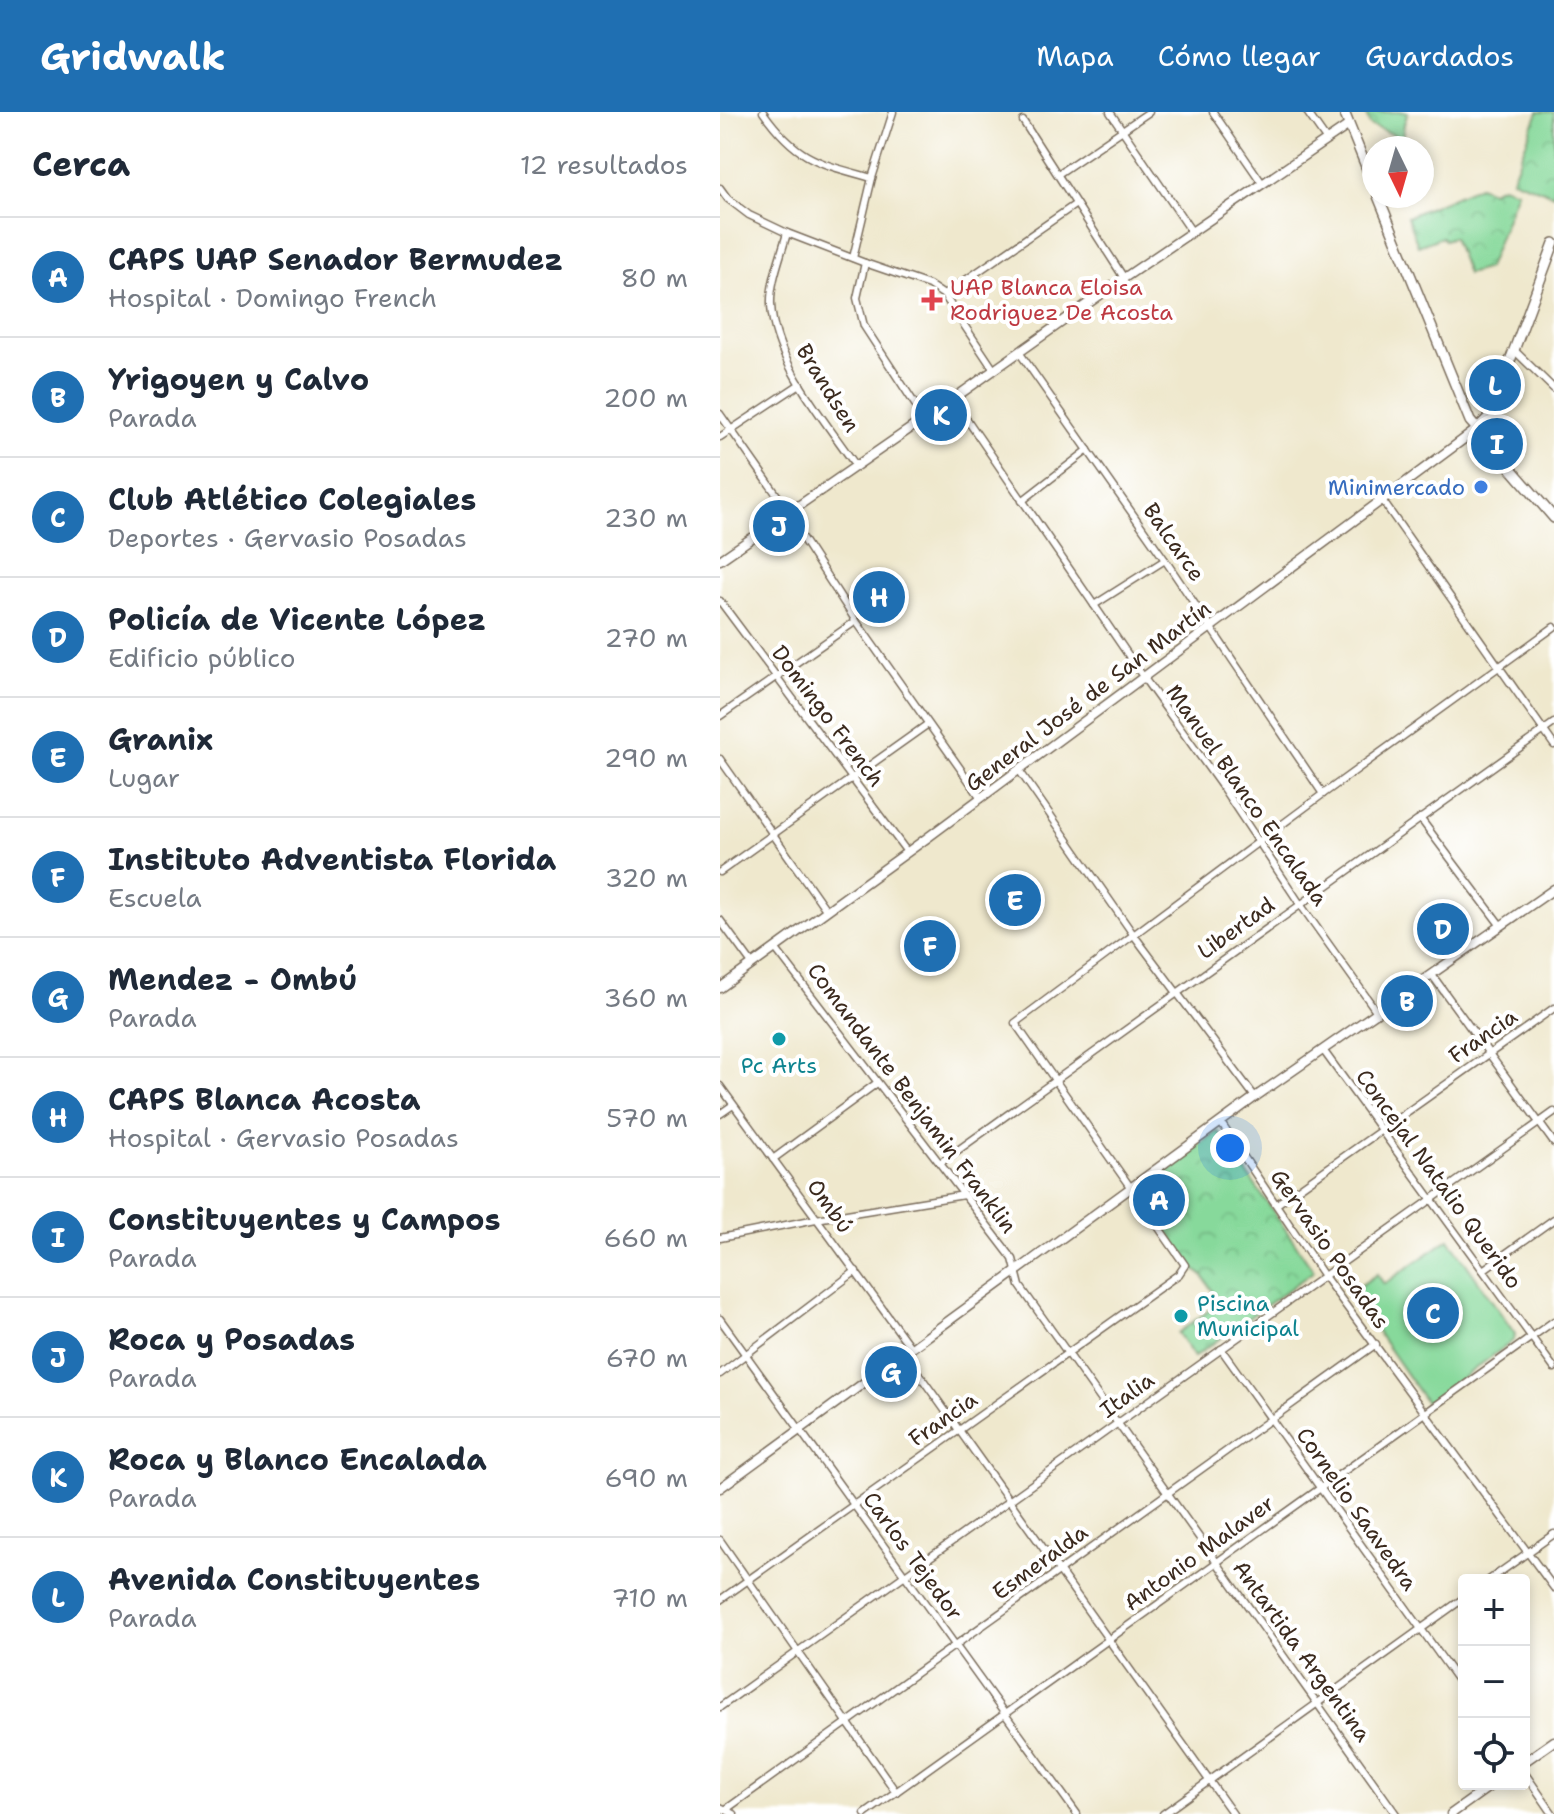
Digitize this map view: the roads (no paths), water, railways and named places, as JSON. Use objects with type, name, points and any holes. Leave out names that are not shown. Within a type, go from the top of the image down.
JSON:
[{"type":"main road","points":[[1344,112],[1362,157]]},
{"type":"main road","points":[[1383,208],[1465,412],[1476,430],[1554,518]]},
{"type":"main road","points":[[1476,430],[1489,417],[1554,246]]},
{"type":"street","points":[[763,112],[777,132],[798,152],[822,164],[872,178]]},
{"type":"street","points":[[853,258],[872,178],[893,112]]},
{"type":"street","points":[[1110,112],[1192,232]]},
{"type":"street","points":[[1058,174],[1149,112]]},
{"type":"street","points":[[1213,112],[1262,183]]},
{"type":"street","points":[[1307,112],[1326,139]]},
{"type":"street","points":[[1023,121],[1124,278]]},
{"type":"street","points":[[721,558],[1349,125]]},
{"type":"street","points":[[720,188],[728,199],[749,215],[787,233],[929,285],[944,295],[994,370]]},
{"type":"street","points":[[944,295],[1076,204]]},
{"type":"street","name":"Brandsen","points":[[787,233],[771,303],[775,331],[785,360],[856,466]]},
{"type":"street","points":[[865,263],[857,298],[864,326],[924,418]]},
{"type":"street","points":[[1514,350],[1554,389]]},
{"type":"street","name":"Balcarce","points":[[1019,352],[1165,560],[1323,794]]},
{"type":"street","points":[[720,437],[800,384]]},
{"type":"street","name":"Manuel Blanco Encalada","points":[[953,399],[1377,1012]]},
{"type":"street","points":[[720,414],[856,621],[981,798]]},
{"type":"street","name":"General José de San Martín","points":[[720,988],[1476,430]]},
{"type":"street","points":[[1022,501],[1088,450]]},
{"type":"street","points":[[1382,500],[1554,745]]},
{"type":"street","points":[[1094,605],[1165,560]]},
{"type":"street","name":"Domingo French","points":[[720,601],[907,852]]},
{"type":"street","points":[[720,716],[856,621]]},
{"type":"street","points":[[1132,1188],[1015,1023],[1554,627]]},
{"type":"street","name":"Libertad","points":[[940,1163],[1554,723]]},
{"type":"street","points":[[720,872],[928,724]]},
{"type":"street","points":[[720,759],[827,911]]},
{"type":"street","points":[[1019,770],[1133,934],[1255,1097]]},
{"type":"street","points":[[1420,818],[1501,926]]},
{"type":"street","points":[[720,1488],[1255,1097],[1554,889]]},
{"type":"street","points":[[720,920],[752,964]]},
{"type":"street","name":"Comandante Benjamin Franklin","points":[[775,948],[1013,1259],[1017,1271]]},
{"type":"street","points":[[1432,975],[1554,1143]]},
{"type":"street","name":"Francia","points":[[1277,1204],[1554,1008]]},
{"type":"street","name":"Concejal Natalio Querido","points":[[1323,1050],[1554,1368]]},
{"type":"street","points":[[773,1159],[877,1083]]},
{"type":"street","name":"Ombú","points":[[720,1086],[856,1271],[958,1430],[1233,1814]]},
{"type":"street","points":[[720,1114],[733,1105]]},
{"type":"street","name":"Italia","points":[[720,1707],[1554,1112]]},
{"type":"street","name":"Gervasio Posadas","points":[[1221,1123],[1324,1276],[1554,1588]]},
{"type":"street","name":"Francia","points":[[720,1600],[1179,1274],[1185,1265],[1132,1188]]},
{"type":"street","points":[[720,1238],[964,1195]]},
{"type":"street","points":[[1483,1270],[1554,1219]]},
{"type":"street","points":[[720,1374],[856,1271]]},
{"type":"street","name":"Antartida Argentina","points":[[1017,1271],[1020,1286],[1396,1814]]},
{"type":"street","name":"Carlos Tejedor","points":[[720,1319],[1077,1814]]},
{"type":"street","name":"Antonio Malaver","points":[[865,1814],[1554,1321]]},
{"type":"street","name":"Esmeralda","points":[[723,1808],[1376,1344]]},
{"type":"street","name":"Cornelio Saavedra","points":[[1221,1349],[1458,1681]]},
{"type":"street","points":[[1497,1574],[1554,1534]]},
{"type":"street","points":[[720,1540],[896,1792]]},
{"type":"street","points":[[1163,1814],[1458,1602]]},
{"type":"street","points":[[1530,1758],[1554,1741]]},
{"type":"street","points":[[1530,1781],[1553,1814]]},
{"type":"street","points":[[1451,1814],[1485,1790]]},
{"type":"street","points":[[723,1808],[734,1814]]},
{"type":"place","name":"UAP Blanca Eloisa Rodriguez De Acosta","points":[[932,300]]},
{"type":"place","name":"Avenida Constituyentes","points":[[1495,385]]},
{"type":"place","name":"Roca y Blanco Encalada","points":[[941,415]]},
{"type":"place","name":"Constituyentes y Campos","points":[[1497,444]]},
{"type":"place","name":"Minimercado","points":[[1481,487]]},
{"type":"place","name":"Roca y Posadas","points":[[779,526]]},
{"type":"place","name":"CAPS Blanca Acosta","points":[[879,597]]},
{"type":"place","name":"Granix","points":[[1015,900]]},
{"type":"place","name":"Policía de Vicente López","points":[[1443,929]]},
{"type":"place","name":"Instituto Adventista Florida","points":[[930,946]]},
{"type":"place","name":"Yrigoyen y Calvo","points":[[1407,1001]]},
{"type":"place","name":"Pc Arts","points":[[779,1039]]},
{"type":"place","name":"CAPS UAP Senador Bermudez","points":[[1159,1200]]},
{"type":"place","name":"Club Atlético Colegiales","points":[[1433,1313]]},
{"type":"place","name":"Piscina Municipal","points":[[1181,1316]]},
{"type":"place","name":"Mendez - Ombú","points":[[891,1372]]}]
